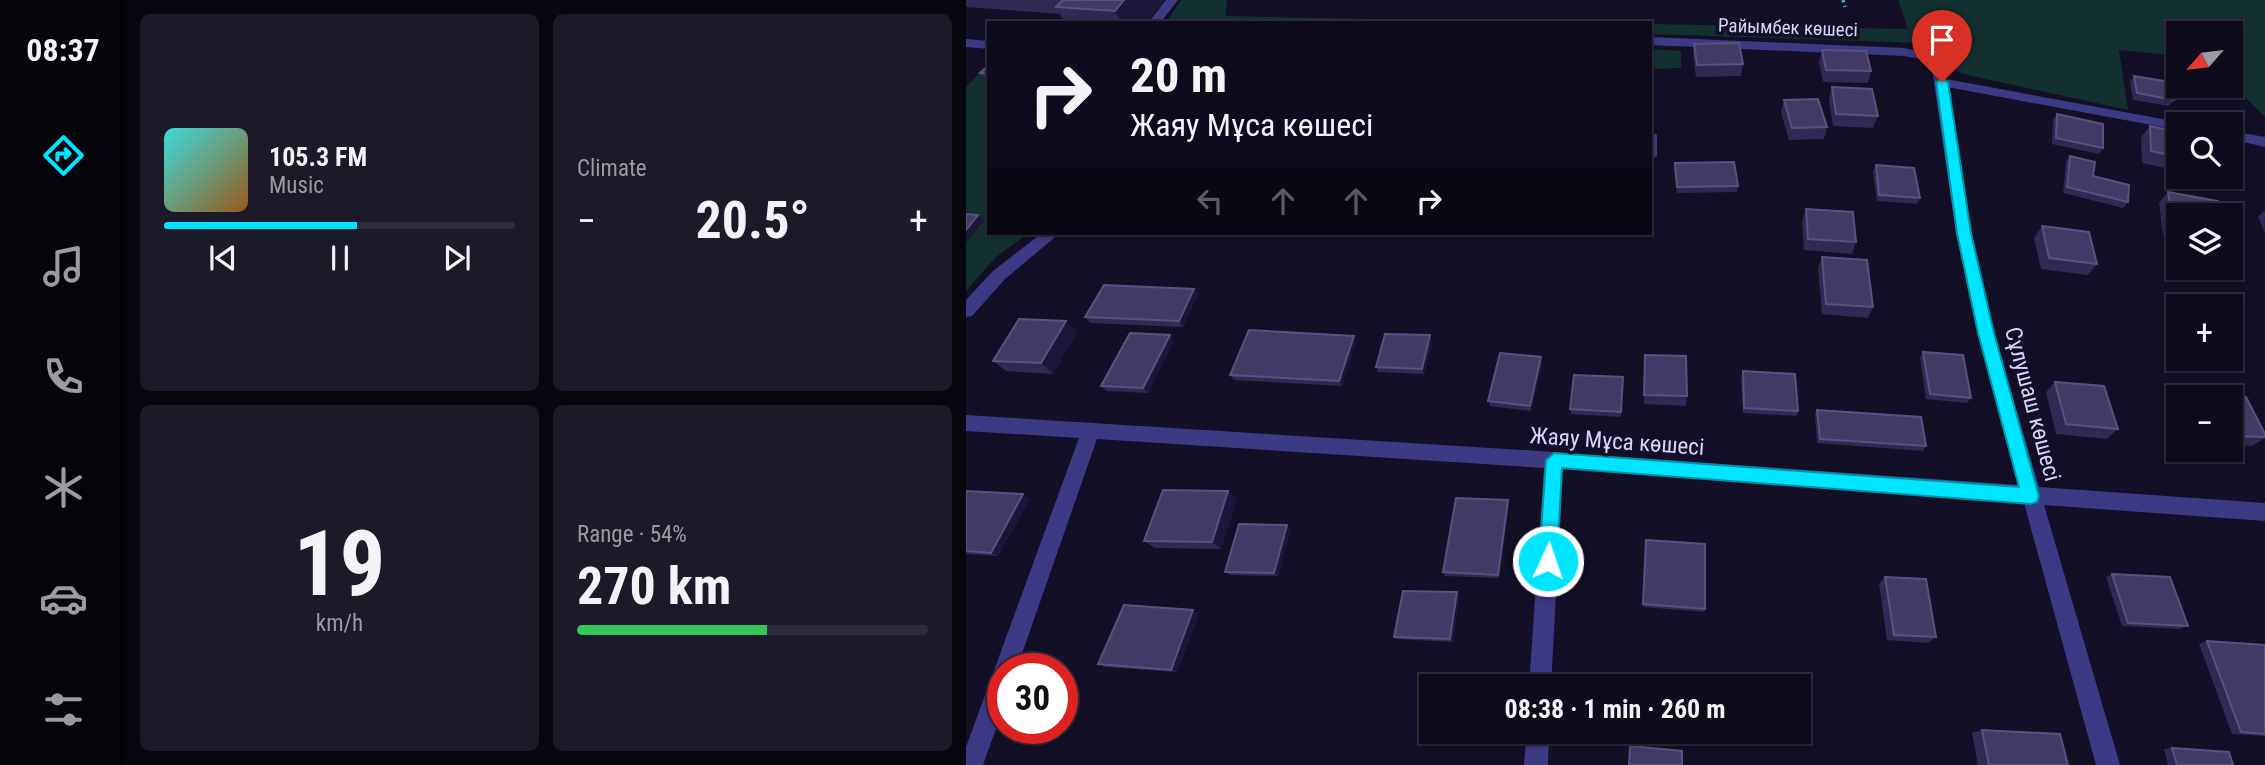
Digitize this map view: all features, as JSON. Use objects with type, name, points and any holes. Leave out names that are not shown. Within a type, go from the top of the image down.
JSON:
[{"type":"street","points":[[1156,21],[1172,0]]},
{"type":"street","name":"Райымбек көшесі","points":[[1652,41],[1858,48],[1924,56]]},
{"type":"street","points":[[966,43],[987,45]]},
{"type":"street","name":"Сұлушаш көшесі","points":[[1924,56],[1938,68],[1942,82],[1964,233],[1986,333],[2108,765]]},
{"type":"street","points":[[1942,82],[2166,124]]},
{"type":"street","points":[[2243,137],[2265,142]]},
{"type":"street","points":[[966,311],[999,275],[1049,235]]},
{"type":"street","name":"Жаяу Мұса көшесі","points":[[966,423],[1554,460],[2265,512]]},
{"type":"street","points":[[1011,653],[1091,430]]},
{"type":"street","points":[[1542,674],[1554,460]]},
{"type":"street","points":[[971,765],[987,721]]},
{"type":"street","points":[[1536,765],[1537,744]]},
{"type":"path","points":[[1843,0],[1845,7]]},
{"type":"green space","points":[[1181,0],[1227,0],[1225,16],[1476,21],[1167,21]]},
{"type":"green space","points":[[1898,0],[2265,0],[2265,117],[2244,96],[2244,21],[2166,21],[2166,55],[2119,50],[2128,110],[1963,74],[1939,49],[1925,43],[1652,34],[1652,24],[1908,29]]},
{"type":"green space","points":[[1652,49],[1681,51],[1681,68],[1652,69]]},
{"type":"green space","points":[[987,65],[987,235],[1026,235],[996,257],[966,291],[966,87]]},
{"type":"building","points":[[1063,0],[1124,0],[1115,11],[1056,7]]},
{"type":"building","points":[[1739,43],[1743,64],[1697,65],[1694,44]]},
{"type":"building","points":[[1822,50],[1866,51],[1871,71],[1826,70]]},
{"type":"building","points":[[2134,76],[2166,81],[2166,98],[2174,100],[2137,93]]},
{"type":"building","points":[[1832,87],[1872,89],[1878,116],[1836,114]]},
{"type":"building","points":[[1818,99],[1827,127],[1792,128],[1784,100]]},
{"type":"building","points":[[2057,114],[2103,124],[2103,148],[2056,138]]},
{"type":"building","points":[[2150,126],[2166,129],[2166,154],[2151,151]]},
{"type":"building","points":[[2070,156],[2095,162],[2093,176],[2129,185],[2128,202],[2067,187]]},
{"type":"building","points":[[1734,162],[1738,186],[1677,187],[1675,163]]},
{"type":"building","points":[[1876,165],[1914,168],[1920,198],[1879,195]]},
{"type":"building","points":[[2168,192],[2218,203],[2170,203]]},
{"type":"building","points":[[1806,209],[1853,212],[1856,242],[1808,239]]},
{"type":"building","points":[[966,214],[978,215],[966,230]]},
{"type":"building","points":[[2042,226],[2089,232],[2097,264],[2049,258]]},
{"type":"building","points":[[1822,257],[1867,260],[1873,307],[1826,304]]},
{"type":"building","points":[[1104,285],[1194,289],[1179,321],[1085,317]]},
{"type":"building","points":[[1019,319],[1066,321],[1041,363],[993,361]]},
{"type":"building","points":[[1249,330],[1354,336],[1339,381],[1230,375]]},
{"type":"building","points":[[1130,333],[1170,335],[1143,388],[1101,386]]},
{"type":"building","points":[[1385,334],[1430,335],[1422,369],[1376,367]]},
{"type":"building","points":[[1923,352],[1963,355],[1971,398],[1930,394]]},
{"type":"building","points":[[1500,353],[1541,357],[1530,406],[1488,401]]},
{"type":"building","points":[[1645,355],[1686,356],[1687,396],[1644,395]]},
{"type":"building","points":[[1743,371],[1795,374],[1798,411],[1744,408]]},
{"type":"building","points":[[1574,375],[1623,377],[1621,412],[1570,409]]},
{"type":"building","points":[[2055,382],[2104,386],[2118,429],[2066,424]]},
{"type":"building","points":[[2243,397],[2246,397],[2265,437],[2243,436]]},
{"type":"building","points":[[1817,410],[1921,417],[1926,446],[1820,439]]},
{"type":"building","points":[[1163,490],[1228,491],[1212,542],[1144,541]]},
{"type":"building","points":[[966,491],[1023,494],[991,553],[966,551]]},
{"type":"building","points":[[1456,498],[1508,500],[1498,575],[1443,572]]},
{"type":"building","points":[[1239,524],[1287,525],[1274,573],[1225,572]]},
{"type":"building","points":[[1646,540],[1705,544],[1705,609],[1643,604]]},
{"type":"building","points":[[2112,574],[2170,577],[2188,626],[2128,623]]},
{"type":"building","points":[[1885,577],[1926,579],[1936,637],[1894,635]]},
{"type":"building","points":[[1403,591],[1457,592],[1450,639],[1394,637]]},
{"type":"building","points":[[1124,605],[1193,610],[1171,670],[1098,664]]},
{"type":"building","points":[[2207,641],[2265,645],[2265,734],[2241,732]]},
{"type":"building","points":[[1982,730],[2060,734],[2068,765],[1989,765]]},
{"type":"building","points":[[1630,746],[1682,751],[1682,765],[1629,765]]},
{"type":"building","points":[[2172,748],[2229,752],[2233,765],[2177,765]]},
{"type":"route","points":[[1548,561],[1554,460],[2031,496],[1986,333],[1964,233],[1942,82]]}]
